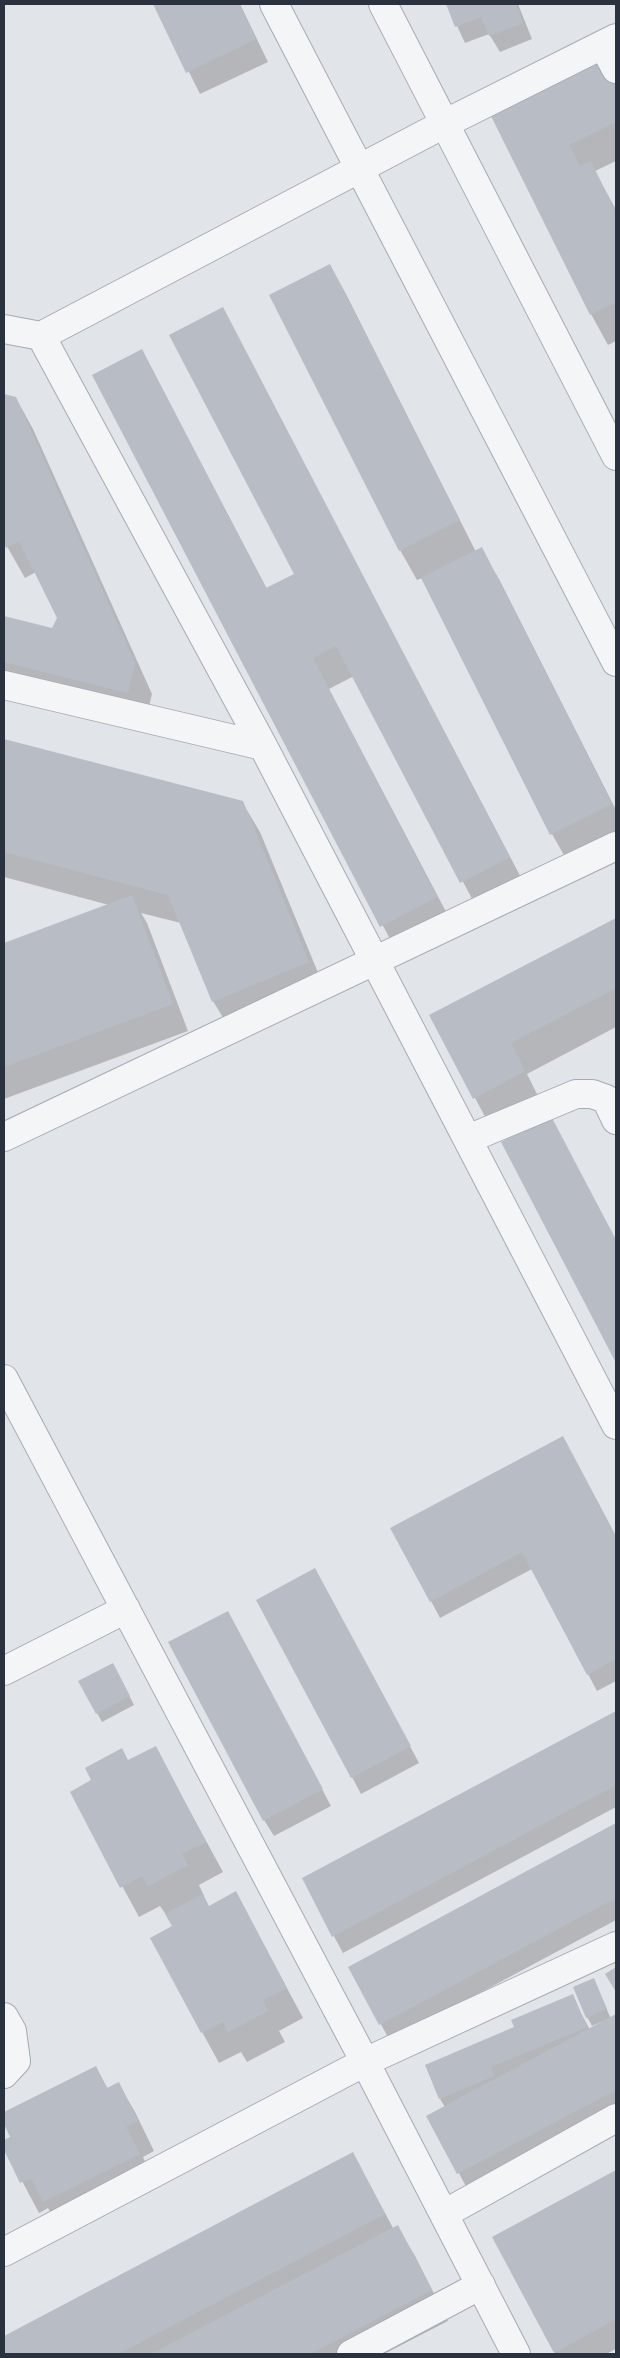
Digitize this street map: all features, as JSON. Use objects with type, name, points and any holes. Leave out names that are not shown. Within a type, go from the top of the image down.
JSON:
[{"type":"street","points":[[274,4],[616,662]]},
{"type":"street","points":[[383,4],[616,456]]},
{"type":"street","points":[[4,330],[41,336],[444,124],[609,42],[616,69]]},
{"type":"street","points":[[41,336],[263,746],[616,1425]]},
{"type":"street","points":[[4,685],[263,746]]},
{"type":"street","points":[[4,1137],[616,846]]},
{"type":"street","points":[[468,1139],[576,1094],[592,1094],[606,1099],[616,1120]]},
{"type":"street","points":[[4,1379],[365,2062],[516,2354]]},
{"type":"street","points":[[4,1671],[126,1609]]},
{"type":"street","points":[[4,2252],[365,2062],[616,1946]]},
{"type":"street","points":[[4,2017],[12,2031],[16,2061],[4,2074]]},
{"type":"street","points":[[444,2214],[616,2118]]},
{"type":"street","points":[[351,2354],[481,2285]]},
{"type":"building","points":[[153,4],[239,4],[256,39],[186,73]]},
{"type":"building","points":[[446,4],[516,4],[523,23],[489,36],[481,17],[455,27]]},
{"type":"building","points":[[604,57],[616,81],[616,122],[569,145],[580,166],[591,161],[616,213],[616,302],[590,315],[490,114]]},
{"type":"building","points":[[330,264],[460,520],[399,551],[269,295]]},
{"type":"building","points":[[223,307],[510,857],[460,883],[336,646],[313,658],[437,897],[380,927],[92,375],[142,349],[266,588],[294,574],[169,335]]},
{"type":"building","points":[[4,394],[16,397],[135,663],[128,693],[4,662],[4,616],[52,628],[57,618],[19,541],[6,548],[4,543]]},
{"type":"building","points":[[482,547],[612,804],[550,835],[421,578]]},
{"type":"building","points":[[4,739],[243,801],[309,962],[212,1002],[168,895],[4,852]]},
{"type":"building","points":[[132,895],[173,1004],[4,1067],[4,943]]},
{"type":"building","points":[[616,918],[616,988],[511,1043],[525,1071],[473,1099],[429,1015]]},
{"type":"building","points":[[551,1116],[616,1240],[616,1363],[501,1142]]},
{"type":"building","points":[[563,1436],[616,1536],[616,1659],[587,1675],[522,1552],[430,1602],[390,1528]]},
{"type":"building","points":[[315,1568],[411,1746],[351,1778],[256,1600]]},
{"type":"building","points":[[228,1611],[323,1789],[263,1821],[168,1642]]},
{"type":"building","points":[[113,1663],[130,1696],[96,1714],[78,1681]]},
{"type":"building","points":[[616,1711],[616,1785],[332,1937],[302,1878]]},
{"type":"building","points":[[156,1746],[206,1842],[182,1854],[188,1865],[148,1886],[142,1876],[120,1888],[70,1792],[91,1780],[85,1768],[122,1748],[128,1760]]},
{"type":"building","points":[[616,1823],[616,1898],[379,2025],[348,1967]]},
{"type":"building","points":[[236,1891],[287,1988],[263,2000],[268,2011],[228,2032],[223,2022],[201,2033],[150,1938],[172,1926],[165,1914],[203,1894],[209,1906]]},
{"type":"building","points":[[616,1967],[616,1992],[605,1974]]},
{"type":"building","points":[[594,1978],[607,2009],[586,2018],[573,1987]]},
{"type":"building","points":[[573,1994],[587,2027],[491,2067],[494,2076],[439,2099],[425,2065],[514,2027],[511,2020]]},
{"type":"building","points":[[616,2014],[616,2090],[457,2174],[426,2116]]},
{"type":"building","points":[[96,2066],[107,2088],[119,2082],[138,2121],[126,2127],[140,2154],[43,2202],[31,2178],[20,2183],[4,2150],[4,2140],[10,2137],[4,2124],[4,2112]]},
{"type":"building","points":[[353,2152],[385,2214],[118,2354],[4,2354],[4,2336]]},
{"type":"building","points":[[616,2170],[616,2319],[554,2353],[492,2237]]},
{"type":"building","points":[[398,2225],[432,2290],[310,2354],[151,2354]]}]
